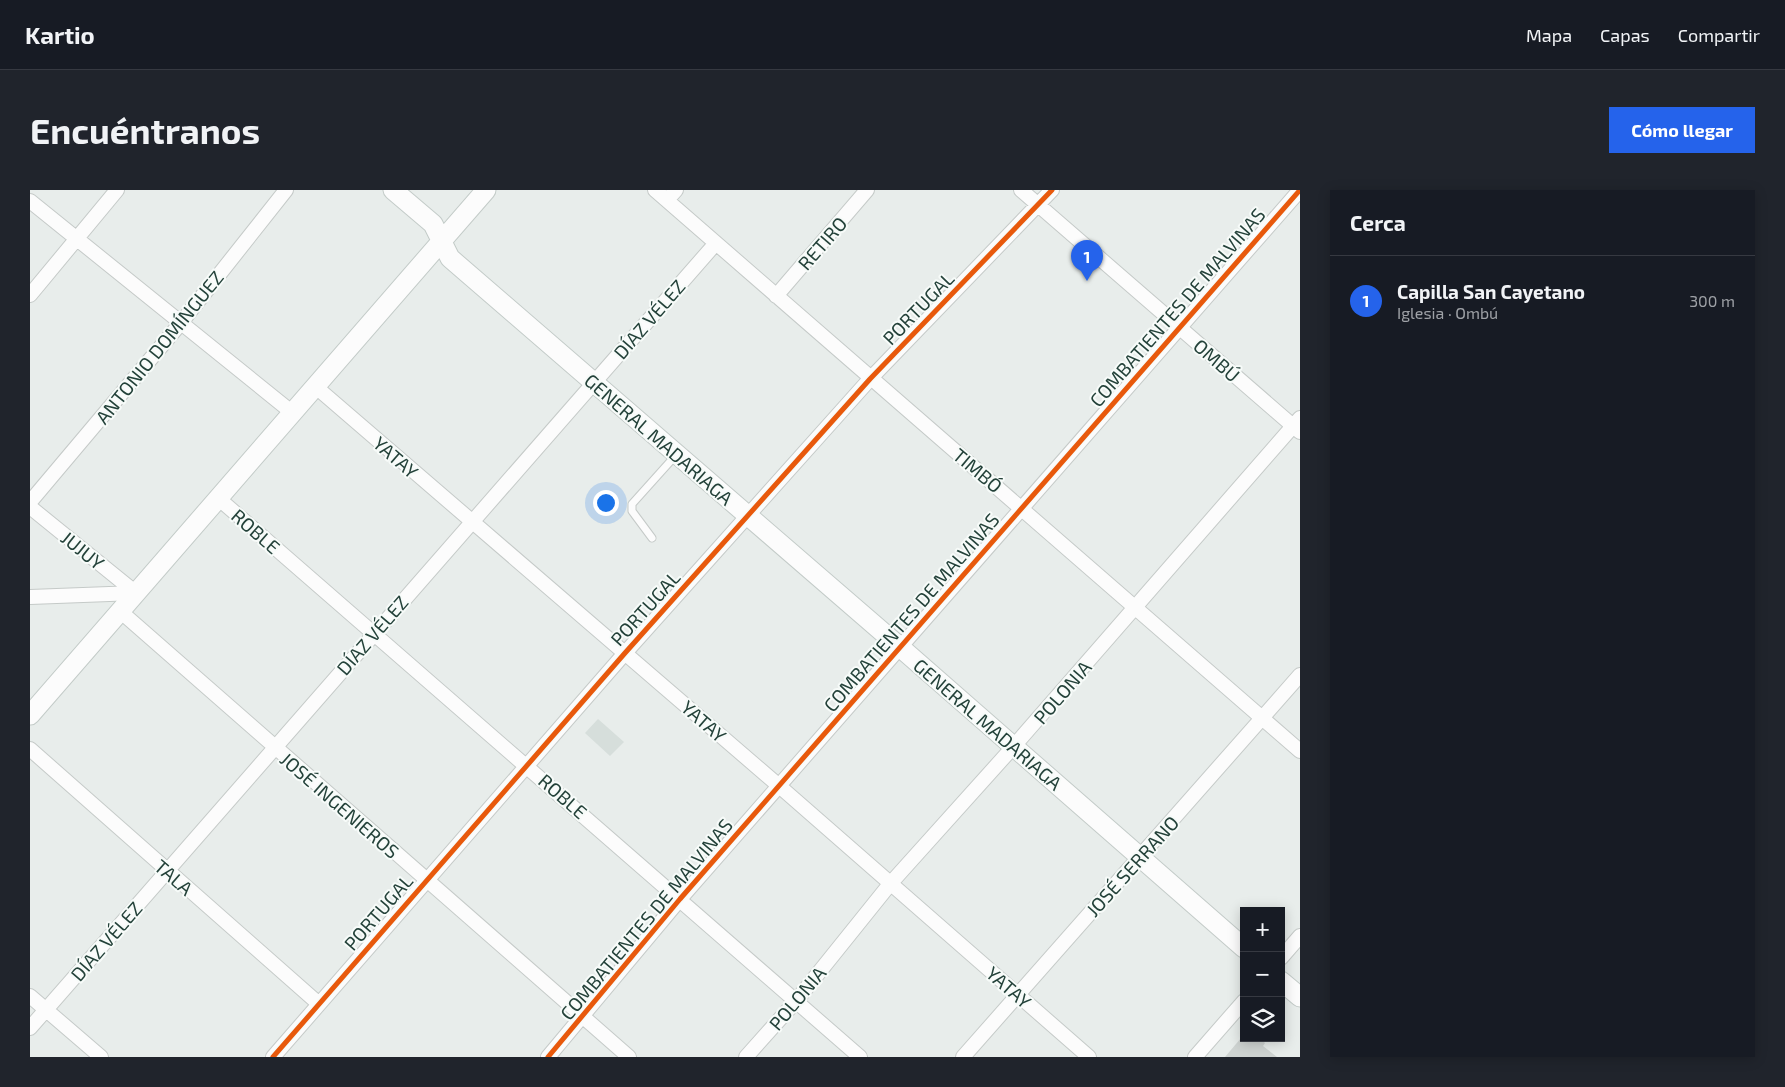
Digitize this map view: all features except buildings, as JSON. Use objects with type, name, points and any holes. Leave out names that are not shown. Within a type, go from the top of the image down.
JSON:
[{"type":"street","points":[[30,295],[117,190]]},
{"type":"street","name":"ANTONIO DOMÍNGUEZ","points":[[30,502],[180,324],[286,190]]},
{"type":"street","name":"GENERAL MADARIAGA","points":[[393,190],[433,224],[450,258],[1014,746],[1240,945]]},
{"type":"street","points":[[30,715],[218,498],[294,414],[486,190]]},
{"type":"street","name":"TIMBÓ","points":[[655,190],[671,195],[716,244],[1300,751]]},
{"type":"street","name":"RETIRO","points":[[776,296],[867,190]]},
{"type":"street","name":"OMBÚ","points":[[1021,190],[1179,328],[1298,425]]},
{"type":"street","name":"PORTUGAL","points":[[273,1057],[426,880],[528,766],[625,652],[870,379],[1052,190]]},
{"type":"street","name":"COMBATIENTES DE MALVINAS","points":[[548,1057],[680,899],[778,786],[901,648],[1021,507],[1300,190]]},
{"type":"street","points":[[30,201],[180,324],[294,414]]},
{"type":"street","name":"DÍAZ VÉLEZ","points":[[30,1028],[716,244]]},
{"type":"street","name":"YATAY","points":[[316,387],[472,523],[625,652],[890,884],[1018,993],[1089,1057]]},
{"type":"street","name":"POLONIA","points":[[746,1057],[796,1001],[890,884],[1014,746],[1135,606],[1298,425]]},
{"type":"street","name":"ROBLE","points":[[218,498],[860,1057]]},
{"type":"street","name":"JUJUY","points":[[30,508],[136,593]]},
{"type":"street","points":[[30,596],[136,593]]},
{"type":"street","name":"JOSÉ INGENIEROS","points":[[120,611],[629,1057]]},
{"type":"street","name":"JOSÉ SERRANO","points":[[963,1057],[1300,675]]},
{"type":"street","name":"TALA","points":[[30,749],[319,1004]]},
{"type":"street","points":[[1285,953],[1300,936]]},
{"type":"street","points":[[1285,984],[1300,997]]},
{"type":"street","points":[[30,996],[101,1057]]},
{"type":"street","points":[[1195,1057],[1240,1006]]},
{"type":"lane","points":[[652,538],[632,511],[632,504],[677,454]]},
{"type":"shaded area","points":[[598,719],[624,742],[610,756],[585,733]]},
{"type":"cycle path","points":[[273,1057],[625,653],[870,379],[1052,190]]},
{"type":"cycle path","points":[[548,1057],[680,899],[1300,190]]},
{"type":"place","name":"Capilla San Cayetano","points":[[1087,281]]}]
